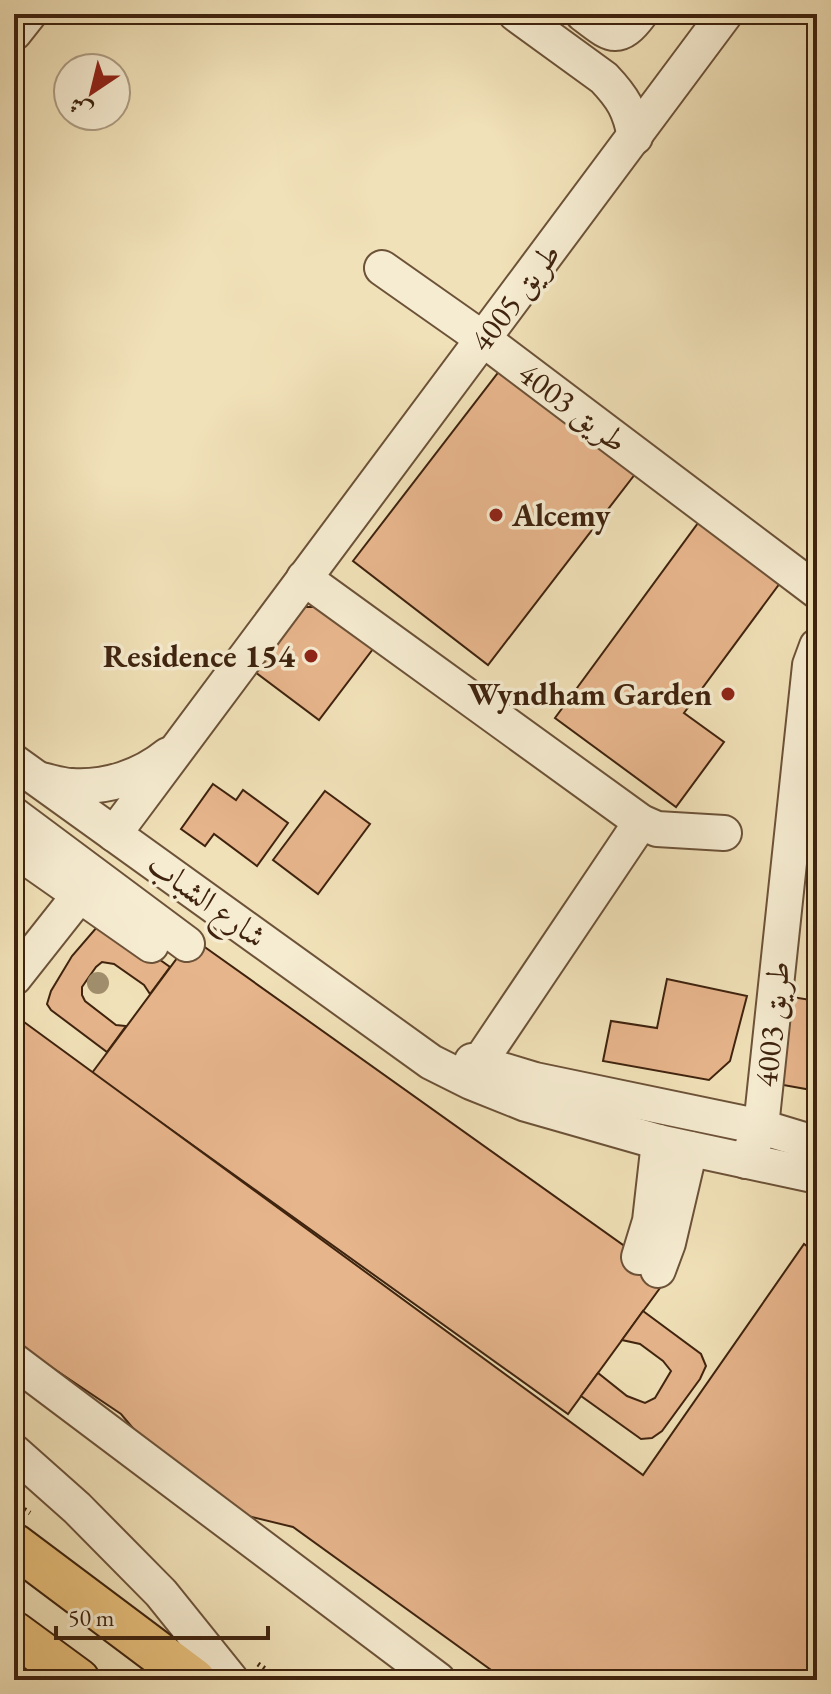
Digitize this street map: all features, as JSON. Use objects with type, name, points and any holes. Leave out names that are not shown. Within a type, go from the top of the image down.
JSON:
[{"type":"main road","points":[[17,1553],[194,1680]]},
{"type":"main road","points":[[14,1633],[58,1674],[96,1607]]},
{"type":"street","points":[[14,33],[29,14]]},
{"type":"street","points":[[516,14],[604,78],[631,117],[635,137]]},
{"type":"street","points":[[583,14],[612,33],[627,29],[640,14]]},
{"type":"street","name":"طريق 4005","points":[[14,978],[87,886],[117,836],[186,739],[725,14]]},
{"type":"street","name":"طريق 4003","points":[[382,268],[483,339],[817,591]]},
{"type":"street","points":[[304,578],[641,822],[657,829],[724,833]]},
{"type":"street","name":"طريق 4003","points":[[746,1161],[761,1127],[805,828],[810,665],[817,646]]},
{"type":"street","name":"طريق 4005","points":[[26,771],[70,786],[102,785],[133,776],[161,760],[186,739]]},
{"type":"street","name":"شارع الشباب","points":[[26,771],[431,1062],[526,1104],[674,1146],[817,1176]]},
{"type":"street","points":[[14,815],[87,886],[180,953]]},
{"type":"street","points":[[479,1063],[641,822]]},
{"type":"street","points":[[14,849],[87,886]]},
{"type":"street","name":"شارع الشباب","points":[[399,1038],[535,1080],[761,1127],[817,1144]]},
{"type":"street","points":[[649,1264],[650,1221],[674,1146]]},
{"type":"street","points":[[14,1361],[438,1680]]},
{"type":"street","points":[[14,1452],[77,1508],[161,1593],[231,1680]]},
{"type":"building","name":"Alcemy","points":[[504,365],[639,469],[488,665],[353,561]]},
{"type":"building","points":[[701,519],[783,579],[684,713],[724,742],[676,807],[555,718]]},
{"type":"building","name":"Residence 154","points":[[292,607],[325,607],[376,645],[319,720],[247,666]]},
{"type":"building","points":[[213,784],[236,800],[243,790],[288,823],[257,866],[214,834],[205,846],[181,829]]},
{"type":"building","points":[[325,791],[370,824],[318,894],[273,860]]},
{"type":"building","points":[[97,927],[115,928],[170,967],[150,994],[144,985],[114,964],[102,962],[96,967],[82,987],[85,1001],[116,1025],[126,1026],[107,1052],[47,1004],[51,991],[72,956]]},
{"type":"building","points":[[192,938],[668,1277],[568,1414],[92,1073]]},
{"type":"building","points":[[667,979],[747,996],[730,1061],[709,1080],[603,1061],[611,1021],[657,1028]]},
{"type":"building","points":[[786,996],[817,1001],[817,1091],[772,1083]]},
{"type":"building","points":[[24,1022],[643,1475],[804,1244],[817,1254],[817,1680],[505,1680],[293,1527],[240,1514],[148,1446],[121,1414],[14,1342],[14,1038]]},
{"type":"building","points":[[643,1311],[701,1354],[706,1366],[662,1431],[652,1438],[641,1439],[581,1396],[598,1373],[627,1396],[645,1403],[655,1398],[671,1371],[640,1344],[622,1340]]},
{"type":"place","name":"Alcemy","points":[[496,515]]},
{"type":"place","name":"Residence 154","points":[[311,656]]},
{"type":"place","name":"Wyndham Garden","points":[[728,694]]}]
